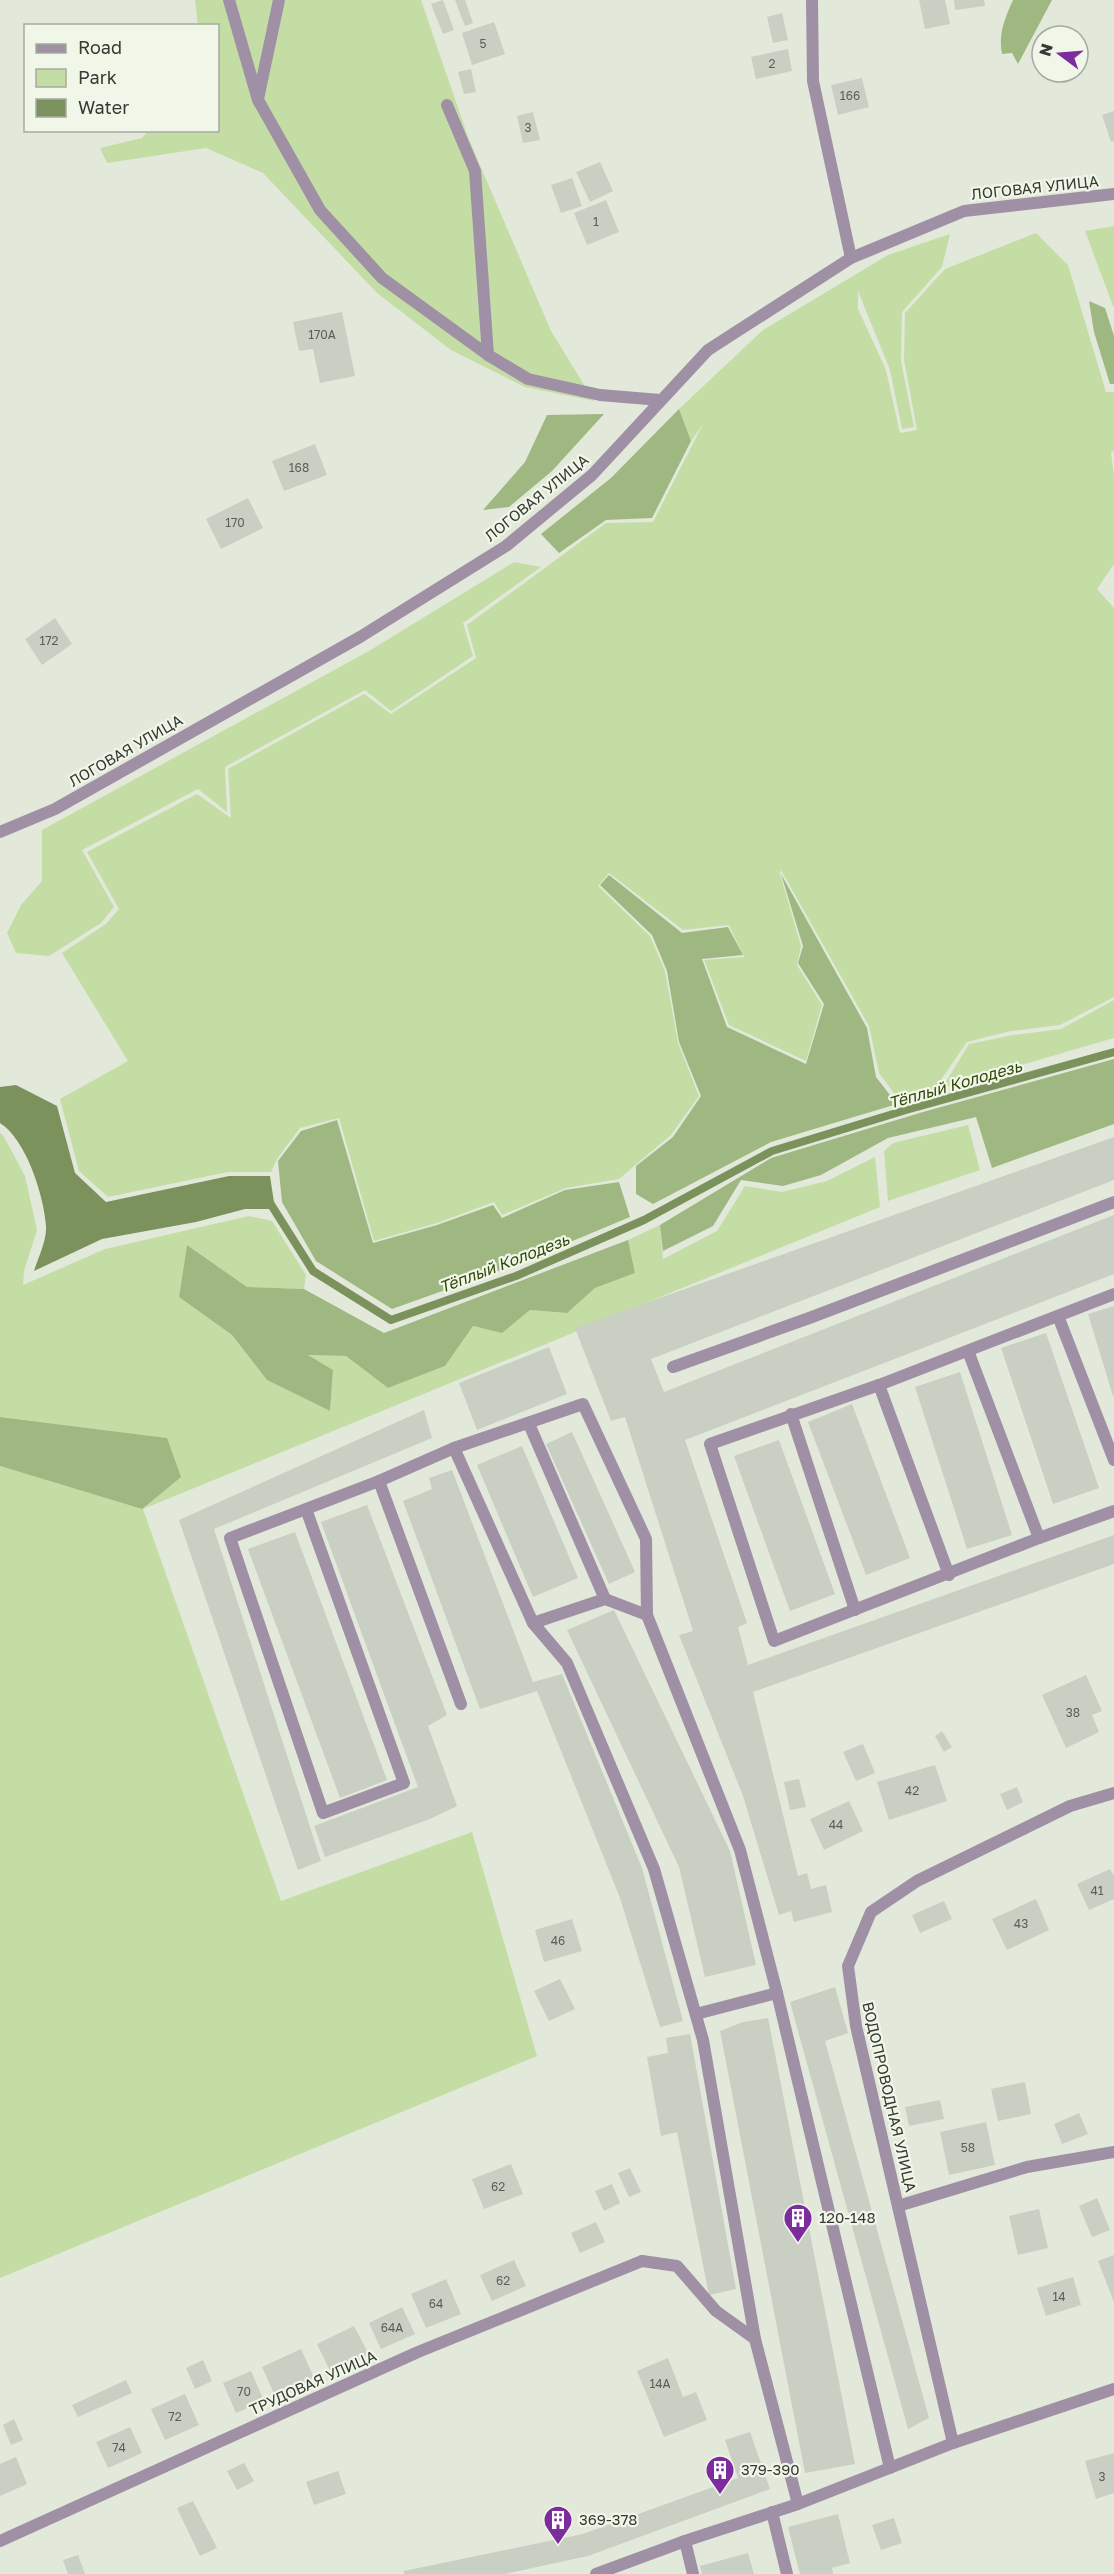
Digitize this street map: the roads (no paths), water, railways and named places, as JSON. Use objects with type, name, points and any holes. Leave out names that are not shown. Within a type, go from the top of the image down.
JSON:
[{"type":"street","points":[[229,0],[258,100],[320,210],[382,278],[488,355],[528,379],[600,395],[660,400]]},
{"type":"street","points":[[258,100],[279,0]]},
{"type":"street","points":[[812,0],[813,81],[850,258]]},
{"type":"street","points":[[447,105],[475,171],[488,355]]},
{"type":"street","name":"ЛОГОВАЯ УЛИЦА","points":[[0,832],[55,808],[360,637],[506,546],[592,475],[708,350],[850,258],[964,211],[1114,194]]},
{"type":"street","points":[[673,1367],[812,1317],[1114,1202]]},
{"type":"street","points":[[1114,1294],[879,1385],[710,1444],[774,1641],[1114,1511]]},
{"type":"street","points":[[1058,1316],[1114,1460]]},
{"type":"street","points":[[968,1351],[1039,1538]]},
{"type":"street","points":[[879,1385],[949,1575]]},
{"type":"street","points":[[306,1509],[404,1784],[323,1814],[230,1538],[379,1481],[454,1448],[530,1424],[583,1404],[646,1539],[647,1615],[740,1850],[777,1993],[890,2468]]},
{"type":"street","points":[[791,1414],[855,1610]]},
{"type":"street","points":[[530,1424],[605,1599]]},
{"type":"street","points":[[454,1448],[533,1623],[567,1663],[654,1869],[704,2040],[755,2339],[798,2504]]},
{"type":"street","points":[[379,1481],[461,1704]]},
{"type":"street","points":[[533,1623],[605,1599],[647,1615]]},
{"type":"street","name":"ВОДОПРОВОДНАЯ УЛИЦА","points":[[953,2443],[856,2026],[848,1966],[871,1912],[917,1881],[1070,1806],[1114,1793]]},
{"type":"street","points":[[696,2014],[777,1993]]},
{"type":"street","points":[[898,2206],[1026,2167],[1114,2152]]},
{"type":"street","name":"ТРУДОВАЯ УЛИЦА","points":[[0,2541],[418,2352],[642,2261],[677,2266],[716,2311],[755,2339]]},
{"type":"street","points":[[600,2573],[685,2541],[798,2504],[953,2443],[1114,2389]]},
{"type":"street","points":[[772,2512],[787,2574]]},
{"type":"street","points":[[685,2541],[693,2574]]},
{"type":"water","points":[[16,1085],[57,1106],[75,1173],[106,1202],[229,1176],[270,1176],[275,1209],[245,1209],[196,1222],[102,1239],[34,1271],[46,1231],[42,1200],[32,1169],[18,1142],[0,1123],[0,1087]]},
{"type":"waterway","name":"Тёплый Колодезь","points":[[270,1203],[313,1271],[391,1320],[516,1276],[644,1220],[772,1151],[906,1110],[1114,1052]]},
{"type":"place","name":"120-148","points":[[798,2244]]},
{"type":"place","name":"379-390","points":[[720,2496]]},
{"type":"place","name":"369-378","points":[[558,2546]]}]
